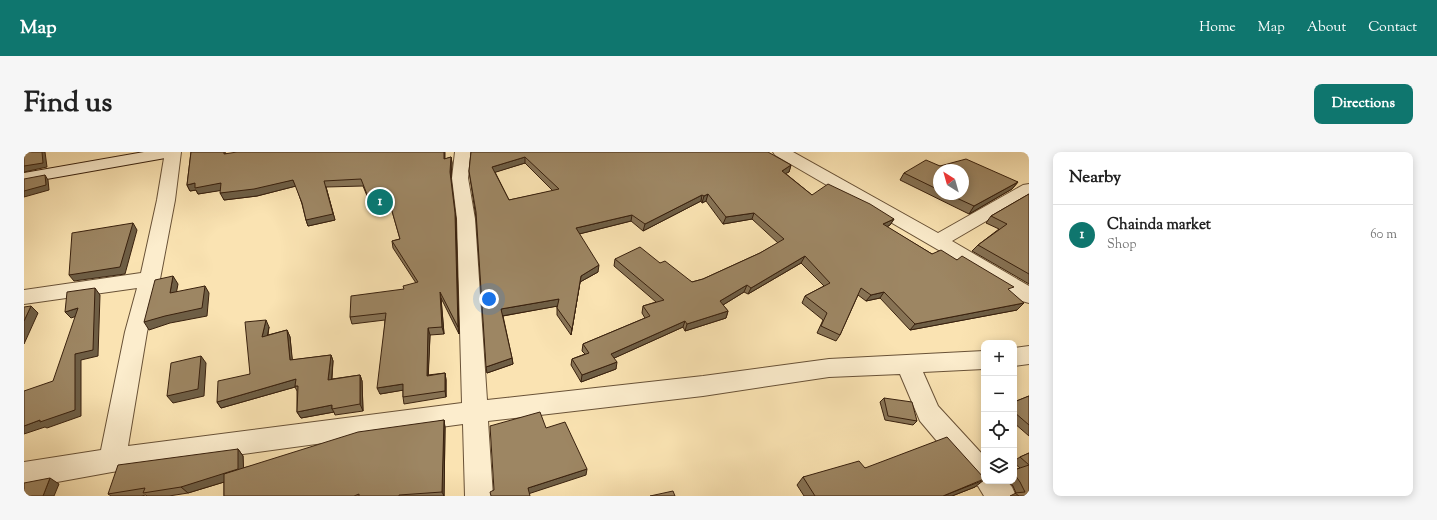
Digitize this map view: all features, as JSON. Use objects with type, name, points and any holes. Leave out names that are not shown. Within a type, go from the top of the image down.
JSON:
[{"type":"street","points":[[24,178],[172,152],[166,200],[150,279],[136,332],[112,460]]},
{"type":"street","points":[[463,152],[460,178],[466,219],[479,496]]},
{"type":"street","points":[[781,152],[980,265],[1029,296]]},
{"type":"street","points":[[938,241],[1029,189]]},
{"type":"street","points":[[24,297],[150,279]]},
{"type":"street","points":[[1017,357],[1029,355]]},
{"type":"street","points":[[24,475],[112,460],[474,412],[703,386],[829,368],[981,360]]},
{"type":"street","points":[[908,365],[929,414],[981,473]]},
{"type":"street","points":[[992,484],[1002,496]]},
{"type":"building","points":[[24,152],[42,152],[43,163],[24,166]]},
{"type":"building","points":[[191,152],[224,152],[224,154],[237,152],[444,152],[444,159],[451,157],[450,172],[455,213],[458,327],[440,292],[442,327],[428,328],[427,376],[445,373],[445,391],[403,397],[403,384],[377,388],[386,313],[350,317],[351,296],[404,289],[403,286],[418,282],[392,241],[400,239],[388,197],[370,202],[361,179],[324,181],[333,214],[306,220],[302,203],[293,180],[254,189],[220,193],[221,183],[195,188],[195,183],[187,185]]},
{"type":"building","points":[[471,152],[768,152],[791,165],[782,171],[812,195],[828,184],[870,204],[894,219],[883,224],[932,254],[941,250],[957,260],[962,256],[1014,287],[1008,289],[1024,303],[915,324],[884,292],[871,295],[861,288],[840,335],[821,326],[827,313],[805,296],[830,283],[805,256],[751,288],[747,285],[720,301],[728,311],[687,324],[685,321],[611,354],[617,362],[582,375],[572,359],[589,353],[583,344],[650,316],[643,306],[664,300],[615,259],[640,247],[660,263],[665,261],[692,282],[703,279],[760,253],[784,239],[754,213],[726,217],[708,194],[704,196],[702,195],[645,224],[632,215],[576,228],[599,265],[581,276],[572,329],[557,308],[559,299],[501,309],[512,358],[486,367],[476,212],[469,171]],"holes":[[[525,157],[559,189],[509,200],[492,167]]]},
{"type":"building","points":[[966,159],[1018,182],[974,206],[961,200],[969,200],[969,164],[947,164]]},
{"type":"building","points":[[926,160],[935,164],[933,164],[933,187],[904,173]]},
{"type":"building","points":[[45,175],[46,185],[24,191],[24,179]]},
{"type":"building","points":[[1029,194],[1029,274],[978,245],[1007,224],[991,216]]},
{"type":"building","points":[[133,223],[120,267],[69,275],[72,233]]},
{"type":"building","points":[[173,276],[170,293],[205,286],[202,308],[144,322],[155,280]]},
{"type":"building","points":[[95,288],[93,350],[75,354],[75,410],[24,426],[24,391],[53,381],[78,308],[65,312],[67,292]]},
{"type":"building","points":[[31,306],[24,321],[24,307]]},
{"type":"building","points":[[266,320],[262,337],[287,330],[290,360],[331,355],[328,380],[360,375],[360,404],[332,409],[332,405],[297,412],[298,386],[295,386],[296,379],[217,402],[218,381],[250,374],[245,322]]},
{"type":"building","points":[[201,356],[198,389],[167,396],[171,363]]},
{"type":"building","points":[[1029,396],[1029,425],[1017,415],[1017,401]]},
{"type":"building","points":[[884,398],[912,402],[917,421],[888,416]]},
{"type":"building","points":[[540,412],[546,428],[565,422],[587,469],[528,488],[530,496],[491,496],[490,492],[494,490],[490,426]]},
{"type":"building","points":[[444,420],[442,492],[399,496],[359,496],[359,494],[354,496],[224,496],[224,474],[358,432]]},
{"type":"building","points":[[947,437],[981,475],[981,480],[943,496],[815,496],[803,477],[859,461],[865,468]]},
{"type":"building","points":[[238,449],[238,469],[181,487],[143,493],[145,488],[108,494],[118,465]]},
{"type":"building","points":[[1029,453],[1029,465],[1020,457]]},
{"type":"building","points":[[1029,465],[1029,496],[1019,496],[1015,493],[1025,492],[1017,478],[1017,469]]},
{"type":"building","points":[[50,478],[43,496],[24,496],[24,483]]},
{"type":"building","points":[[673,491],[675,496],[650,496]]},
{"type":"place","name":"Chainda market","points":[[380,202]]}]
